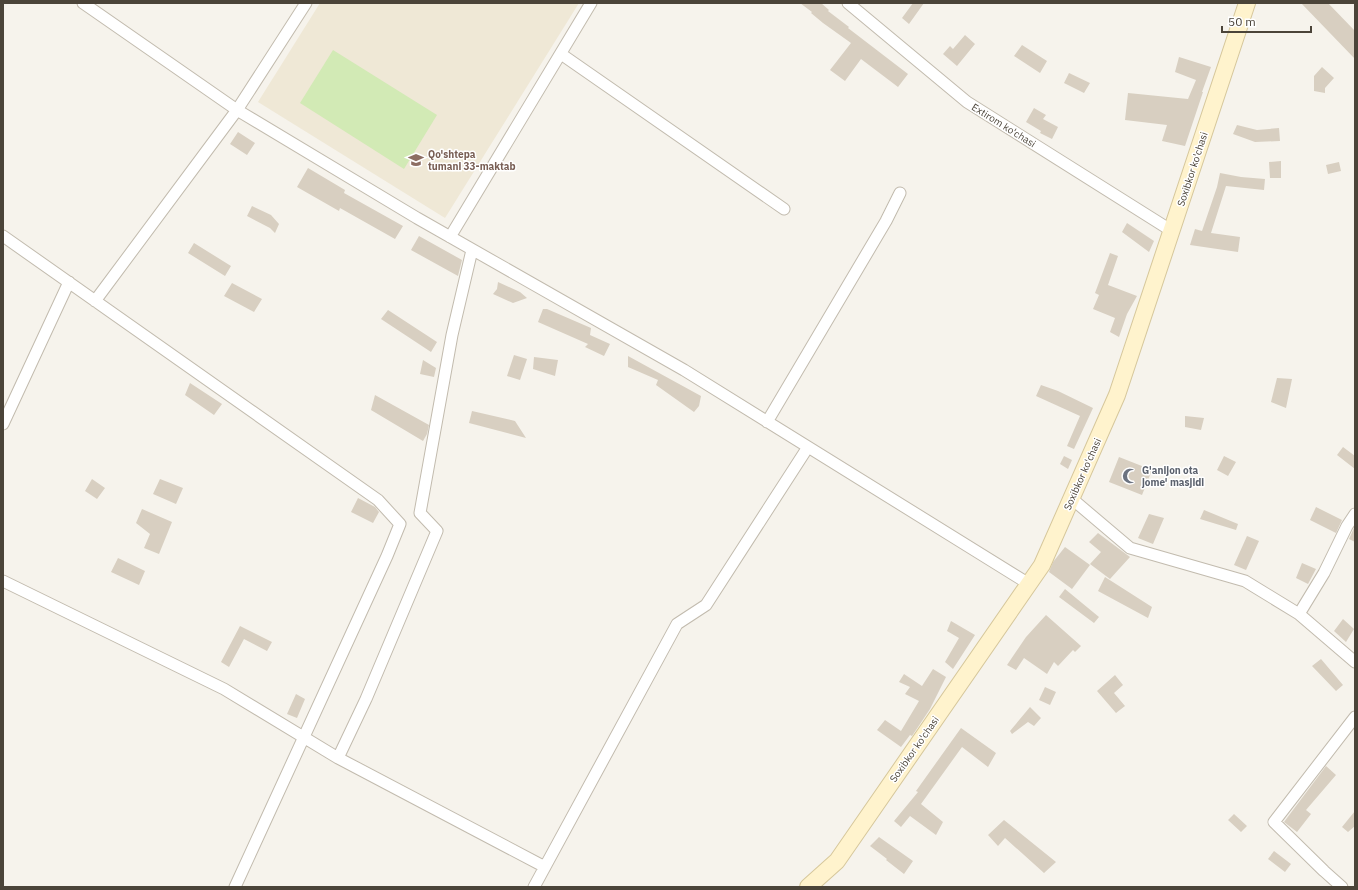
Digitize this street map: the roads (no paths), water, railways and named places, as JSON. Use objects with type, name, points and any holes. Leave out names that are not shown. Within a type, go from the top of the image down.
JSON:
[{"type":"main road","name":"Soxibkor ko'chasi","points":[[808,887],[837,861],[1042,565],[1117,395],[1247,3]]},
{"type":"street","points":[[82,3],[237,110],[472,250],[684,370],[1029,584]]},
{"type":"street","points":[[95,301],[237,110],[306,3]]},
{"type":"street","points":[[450,237],[591,3]]},
{"type":"street","name":"Extirom ko'chasi","points":[[848,3],[967,102],[1172,231]]},
{"type":"street","points":[[561,54],[784,209]]},
{"type":"street","points":[[767,422],[886,221],[900,193]]},
{"type":"street","points":[[3,236],[378,500],[400,524],[387,556],[235,887]]},
{"type":"street","points":[[338,758],[366,698],[437,531],[420,513],[452,335],[472,250]]},
{"type":"street","points":[[3,424],[69,282]]},
{"type":"street","points":[[534,887],[678,624],[706,605],[808,447]]},
{"type":"street","points":[[1071,498],[1130,548],[1245,581],[1299,614],[1355,662]]},
{"type":"street","points":[[1299,614],[1324,573],[1355,514]]},
{"type":"street","points":[[3,581],[224,689],[338,758],[545,867]]},
{"type":"street","points":[[1342,887],[1274,822],[1355,717]]},
{"type":"place","name":"Qo'shtepa tumani 33-maktab","points":[[416,160]]},
{"type":"place","name":"G'anijon ota jome' masjidi","points":[[1130,476]]}]
